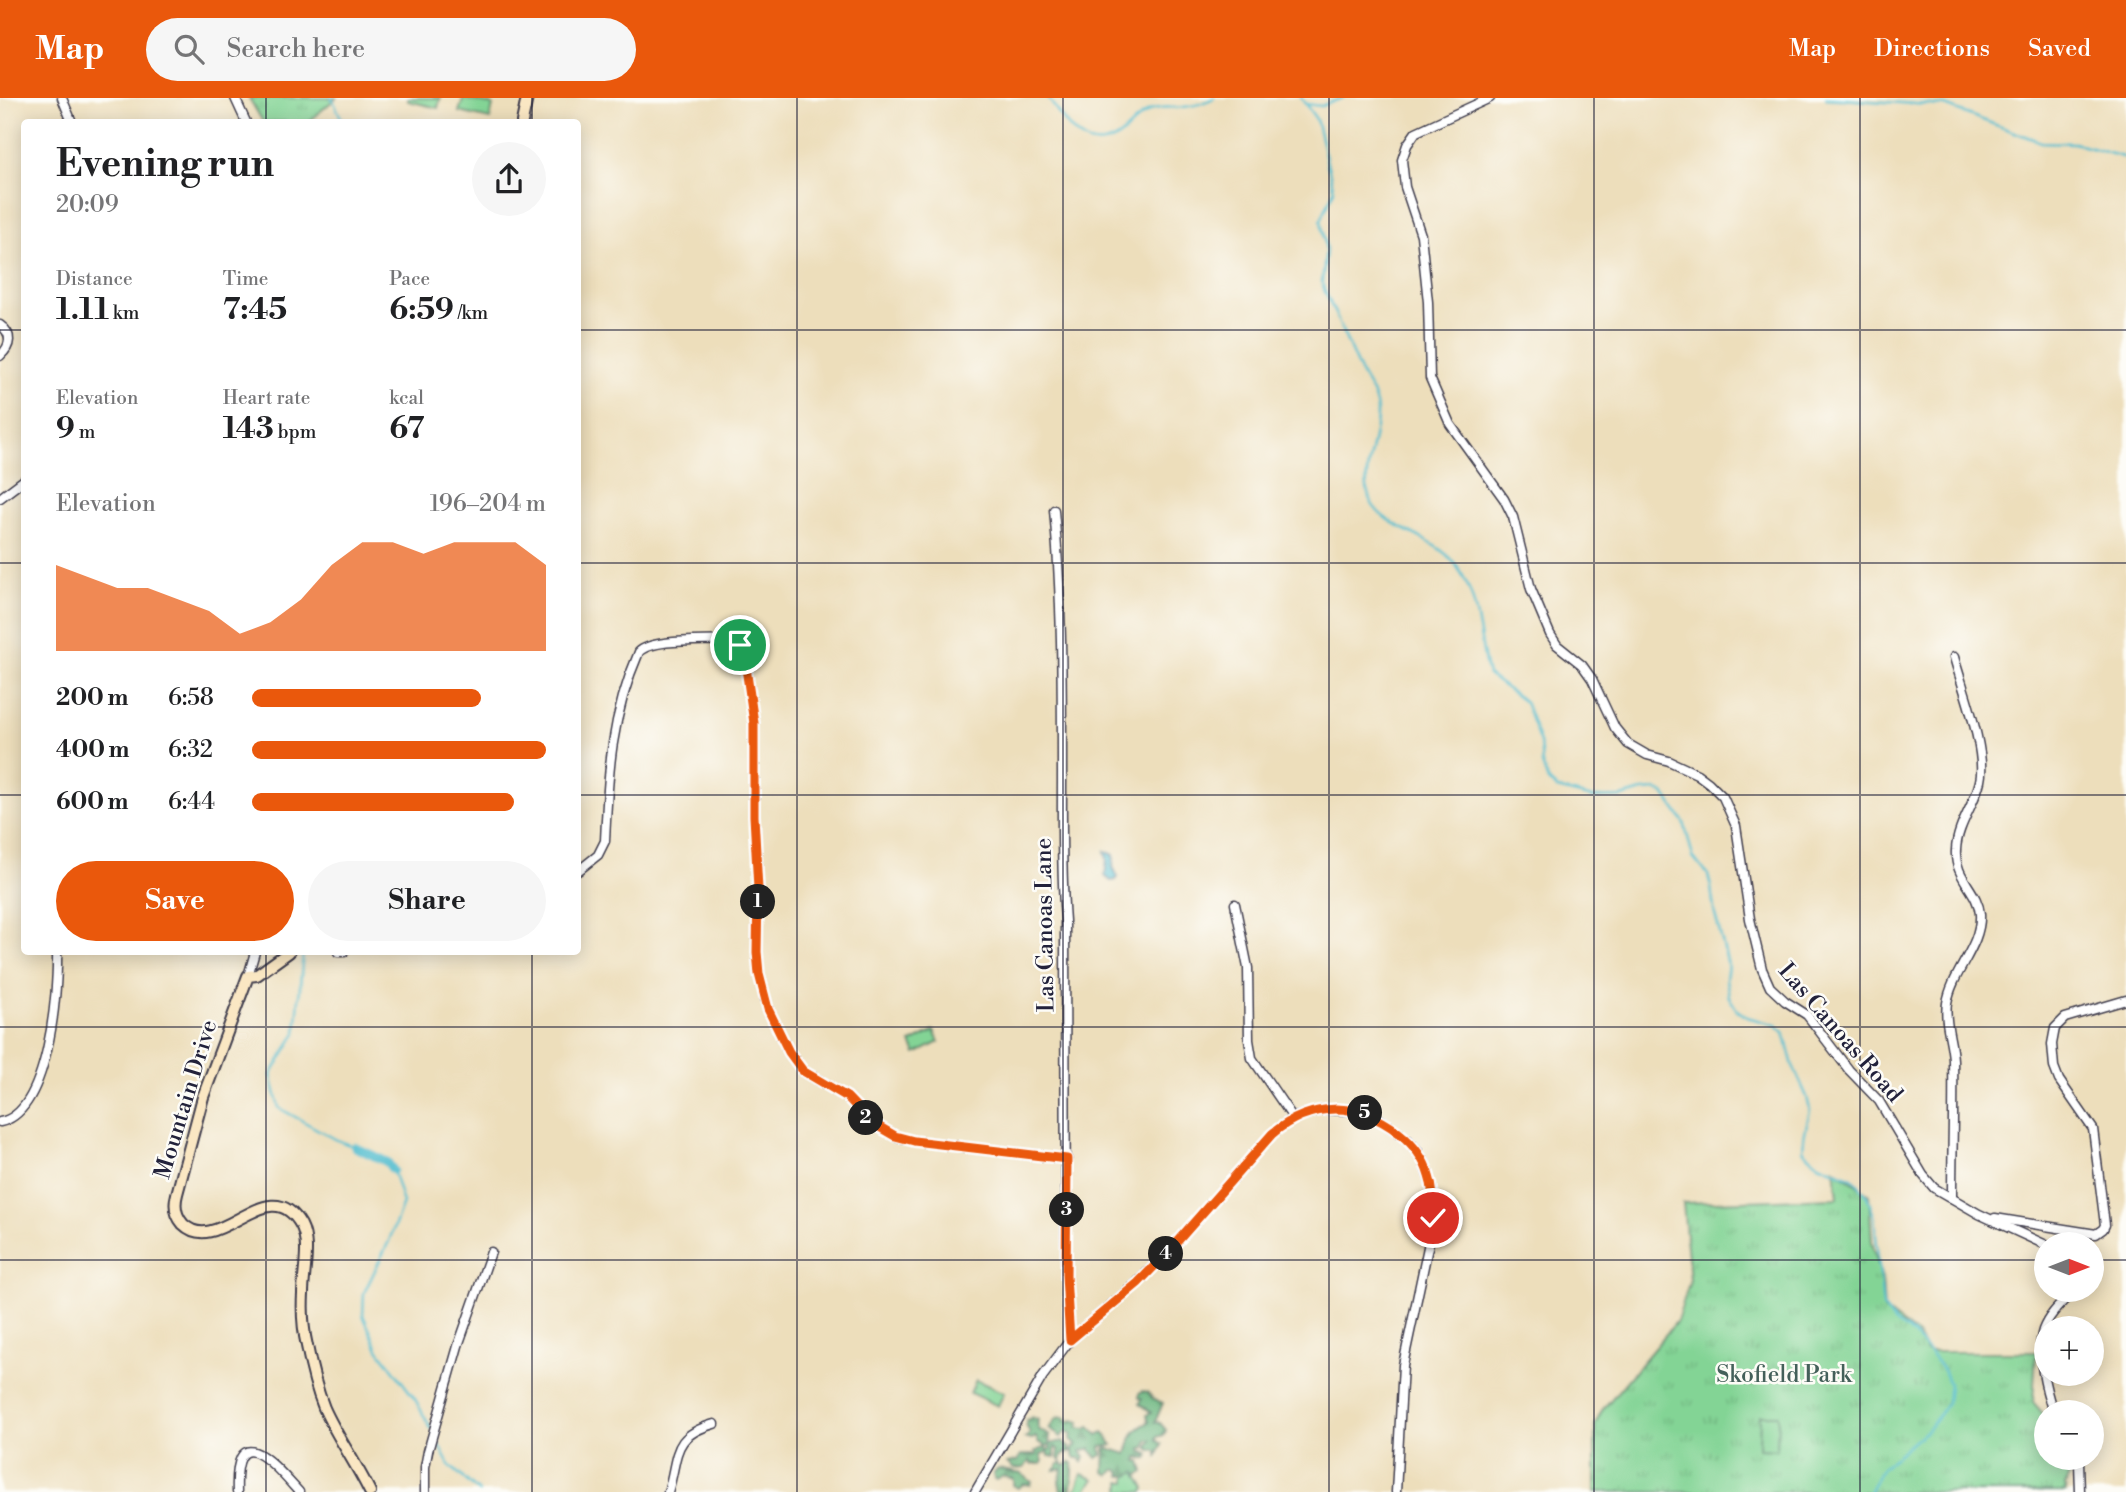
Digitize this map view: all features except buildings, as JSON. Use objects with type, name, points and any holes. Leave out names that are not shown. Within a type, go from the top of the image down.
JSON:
[{"type":"main road","points":[[523,119],[527,98]]},
{"type":"main road","points":[[247,976],[257,975],[285,955]]},
{"type":"main road","name":"Mountain Drive","points":[[247,976],[204,1097],[177,1194],[176,1210],[183,1224],[196,1231],[218,1230],[268,1206],[285,1210],[298,1221],[306,1238],[303,1319],[312,1372],[325,1409],[368,1489]]},
{"type":"street","points":[[62,98],[71,119]]},
{"type":"street","points":[[236,98],[245,119]]},
{"type":"street","name":"Las Canoas Road","points":[[1490,98],[1416,132],[1407,145],[1402,160],[1405,187],[1421,235],[1428,302],[1430,378],[1441,406],[1450,424],[1504,499],[1513,517],[1531,589],[1550,634],[1557,645],[1582,665],[1592,679],[1619,735],[1636,750],[1697,774],[1716,789],[1729,806],[1736,826],[1749,919],[1762,969],[1770,987],[1785,1001],[1807,1015],[1849,1070],[1879,1101],[1923,1175],[1934,1188],[1985,1217],[2034,1239]]},
{"type":"street","points":[[0,325],[7,331],[10,340],[7,350],[0,356]]},
{"type":"street","points":[[0,498],[21,482]]},
{"type":"street","name":"Las Canoas Lane","points":[[1054,510],[1060,625],[1066,1276],[1070,1340]]},
{"type":"street","points":[[581,869],[598,855],[604,846],[612,735],[639,652],[645,646],[661,642],[736,642],[744,654],[754,723],[759,974],[768,1009],[789,1052],[803,1071],[847,1097],[871,1122],[895,1136],[914,1141],[1067,1159]]},
{"type":"street","points":[[1952,1198],[1953,1057],[1946,1012],[1950,990],[1973,941],[1980,915],[1956,863],[1956,848],[1982,770],[1968,704],[1954,657]]},
{"type":"street","points":[[1235,904],[1248,968],[1249,1040],[1252,1058],[1293,1118]]},
{"type":"street","points":[[0,1122],[13,1117],[20,1110],[40,1074],[51,1028],[57,955]]},
{"type":"street","name":"Mountain Drive","points":[[247,976],[255,955]]},
{"type":"street","points":[[1985,1217],[2096,1234],[2103,1230],[2105,1225],[2093,1129],[2059,1080],[2052,1057],[2052,1044],[2055,1028],[2065,1018],[2126,1000]]},
{"type":"street","points":[[975,1492],[1043,1376],[1070,1340],[1138,1283],[1272,1134],[1293,1118],[1321,1110],[1369,1114],[1408,1140],[1424,1161],[1429,1174],[1433,1197],[1431,1233],[1403,1366],[1396,1492]]},
{"type":"street","points":[[425,1492],[428,1451],[458,1346],[491,1252]]},
{"type":"street","points":[[2050,1400],[2041,1341],[2043,1329],[2062,1302]]},
{"type":"street","points":[[668,1492],[682,1441],[698,1429],[714,1424]]},
{"type":"street","points":[[237,1492],[239,1462],[245,1454],[254,1452],[264,1455],[299,1492]]},
{"type":"street","points":[[2079,1470],[2080,1492]]},
{"type":"street","points":[[368,1489],[380,1492]]},
{"type":"green space","points":[[249,98],[336,98],[312,119],[261,119]]},
{"type":"green space","points":[[408,98],[440,98],[438,108],[408,101]]},
{"type":"green space","points":[[463,99],[493,105],[490,119],[459,112]]},
{"type":"green space","points":[[934,1031],[939,1042],[916,1054],[911,1043]]},
{"type":"green space","name":"Skofield Park","points":[[1835,1169],[1869,1194],[1872,1243],[1882,1279],[1884,1310],[1916,1334],[1927,1352],[2034,1352],[2034,1470],[2071,1470],[2065,1486],[2066,1492],[1595,1492],[1595,1425],[1603,1409],[1677,1321],[1690,1280],[1683,1203],[1838,1198]]},
{"type":"green space","points":[[976,1380],[1004,1393],[998,1406],[970,1393]]},
{"type":"green space","points":[[1143,1391],[1163,1403],[1155,1422],[1160,1423],[1166,1430],[1164,1435],[1157,1437],[1162,1444],[1157,1458],[1157,1451],[1148,1447],[1152,1440],[1148,1440],[1145,1448],[1141,1448],[1149,1454],[1147,1459],[1138,1457],[1137,1461],[1141,1461],[1144,1472],[1129,1481],[1126,1476],[1121,1476],[1119,1470],[1114,1470],[1110,1475],[1104,1472],[1105,1449],[1127,1454],[1135,1432],[1149,1422],[1147,1415],[1151,1412],[1140,1404],[1142,1398],[1139,1398],[1139,1393]]},
{"type":"green space","points":[[1760,1415],[1778,1415],[1777,1450],[1759,1449]]},
{"type":"green space","points":[[1032,1417],[1038,1420],[1039,1429],[1050,1436],[1049,1444],[1063,1441],[1072,1451],[1063,1454],[1061,1461],[1058,1458],[1059,1450],[1055,1447],[1055,1457],[1049,1456],[1048,1451],[1041,1455],[1041,1464],[1031,1464],[1030,1460],[1024,1468],[1014,1469],[1007,1463],[1017,1461],[1021,1455],[1037,1455],[1035,1452],[1044,1447],[1049,1450],[1051,1448],[1038,1442],[1036,1437],[1025,1438],[1030,1434],[1027,1420]]},
{"type":"green space","points":[[1064,1417],[1070,1422],[1080,1422],[1078,1428],[1090,1427],[1098,1435],[1103,1432],[1113,1445],[1101,1447],[1102,1455],[1097,1458],[1091,1448],[1081,1451],[1085,1458],[1082,1462],[1073,1454],[1073,1448],[1077,1445],[1071,1440],[1072,1433],[1065,1432],[1061,1437],[1049,1429],[1056,1418]]},
{"type":"green space","points":[[1071,1462],[1071,1492],[1061,1492],[1059,1481],[1063,1469],[1055,1470],[1058,1464],[1062,1463],[1064,1466]]},
{"type":"green space","points":[[998,1469],[1022,1474],[1032,1482],[1031,1485],[1024,1484],[1018,1488],[1013,1485],[1013,1479],[1003,1476],[994,1479],[993,1474]]},
{"type":"green space","points":[[1136,1472],[1145,1489],[1143,1492],[1121,1492],[1121,1482],[1127,1482],[1127,1477]]},
{"type":"green space","points":[[1082,1474],[1094,1479],[1085,1492],[1075,1492]]},
{"type":"water","points":[[1105,851],[1114,855],[1113,867],[1118,877],[1116,880],[1111,881],[1105,876]]},
{"type":"waterway","points":[[332,98],[342,119]]},
{"type":"waterway","points":[[1048,98],[1077,134],[1095,143],[1106,143],[1118,137],[1151,110],[1192,106],[1214,98]]},
{"type":"waterway","points":[[1301,98],[1316,119],[1334,190],[1321,220],[1326,250],[1322,282],[1376,406],[1376,424],[1367,469],[1371,502],[1386,518],[1429,542],[1448,556],[1458,568],[1472,597],[1488,675],[1525,702],[1540,743],[1542,764],[1548,781],[1557,789],[1593,798],[1622,797],[1656,790],[1665,795],[1684,822],[1693,857],[1708,875],[1728,965],[1726,979],[1729,997],[1737,1010],[1747,1017],[1776,1025],[1784,1032],[1793,1066],[1810,1110],[1803,1150],[1819,1164],[1852,1178],[1866,1193],[1874,1216],[1883,1306],[1894,1322],[1908,1330],[1930,1353],[1943,1370],[1949,1384],[1947,1402],[1941,1413],[1927,1430],[1882,1468],[1869,1492]]},
{"type":"waterway","points":[[1306,104],[1321,106],[1343,98]]},
{"type":"waterway","points":[[1826,98],[1945,106],[2041,142],[2074,143],[2126,158]]},
{"type":"waterway","points":[[303,955],[296,1033],[271,1075],[279,1108],[355,1147]]},
{"type":"waterway","points":[[355,1147],[387,1162],[393,1170]]},
{"type":"waterway","points":[[393,1170],[403,1203],[389,1241],[364,1293],[363,1315],[378,1349],[415,1399],[431,1429]]},
{"type":"waterway","points":[[435,1438],[449,1465],[479,1492]]},
{"type":"route","points":[[740,645],[752,696],[754,723],[753,786],[759,974],[768,1009],[782,1040],[803,1071],[847,1097],[871,1122],[895,1136],[914,1141],[1067,1159],[1066,1276],[1070,1340],[1138,1283],[1272,1134],[1283,1124],[1302,1114],[1321,1110],[1358,1111],[1378,1118],[1408,1140],[1424,1161],[1429,1174],[1433,1218]]}]
